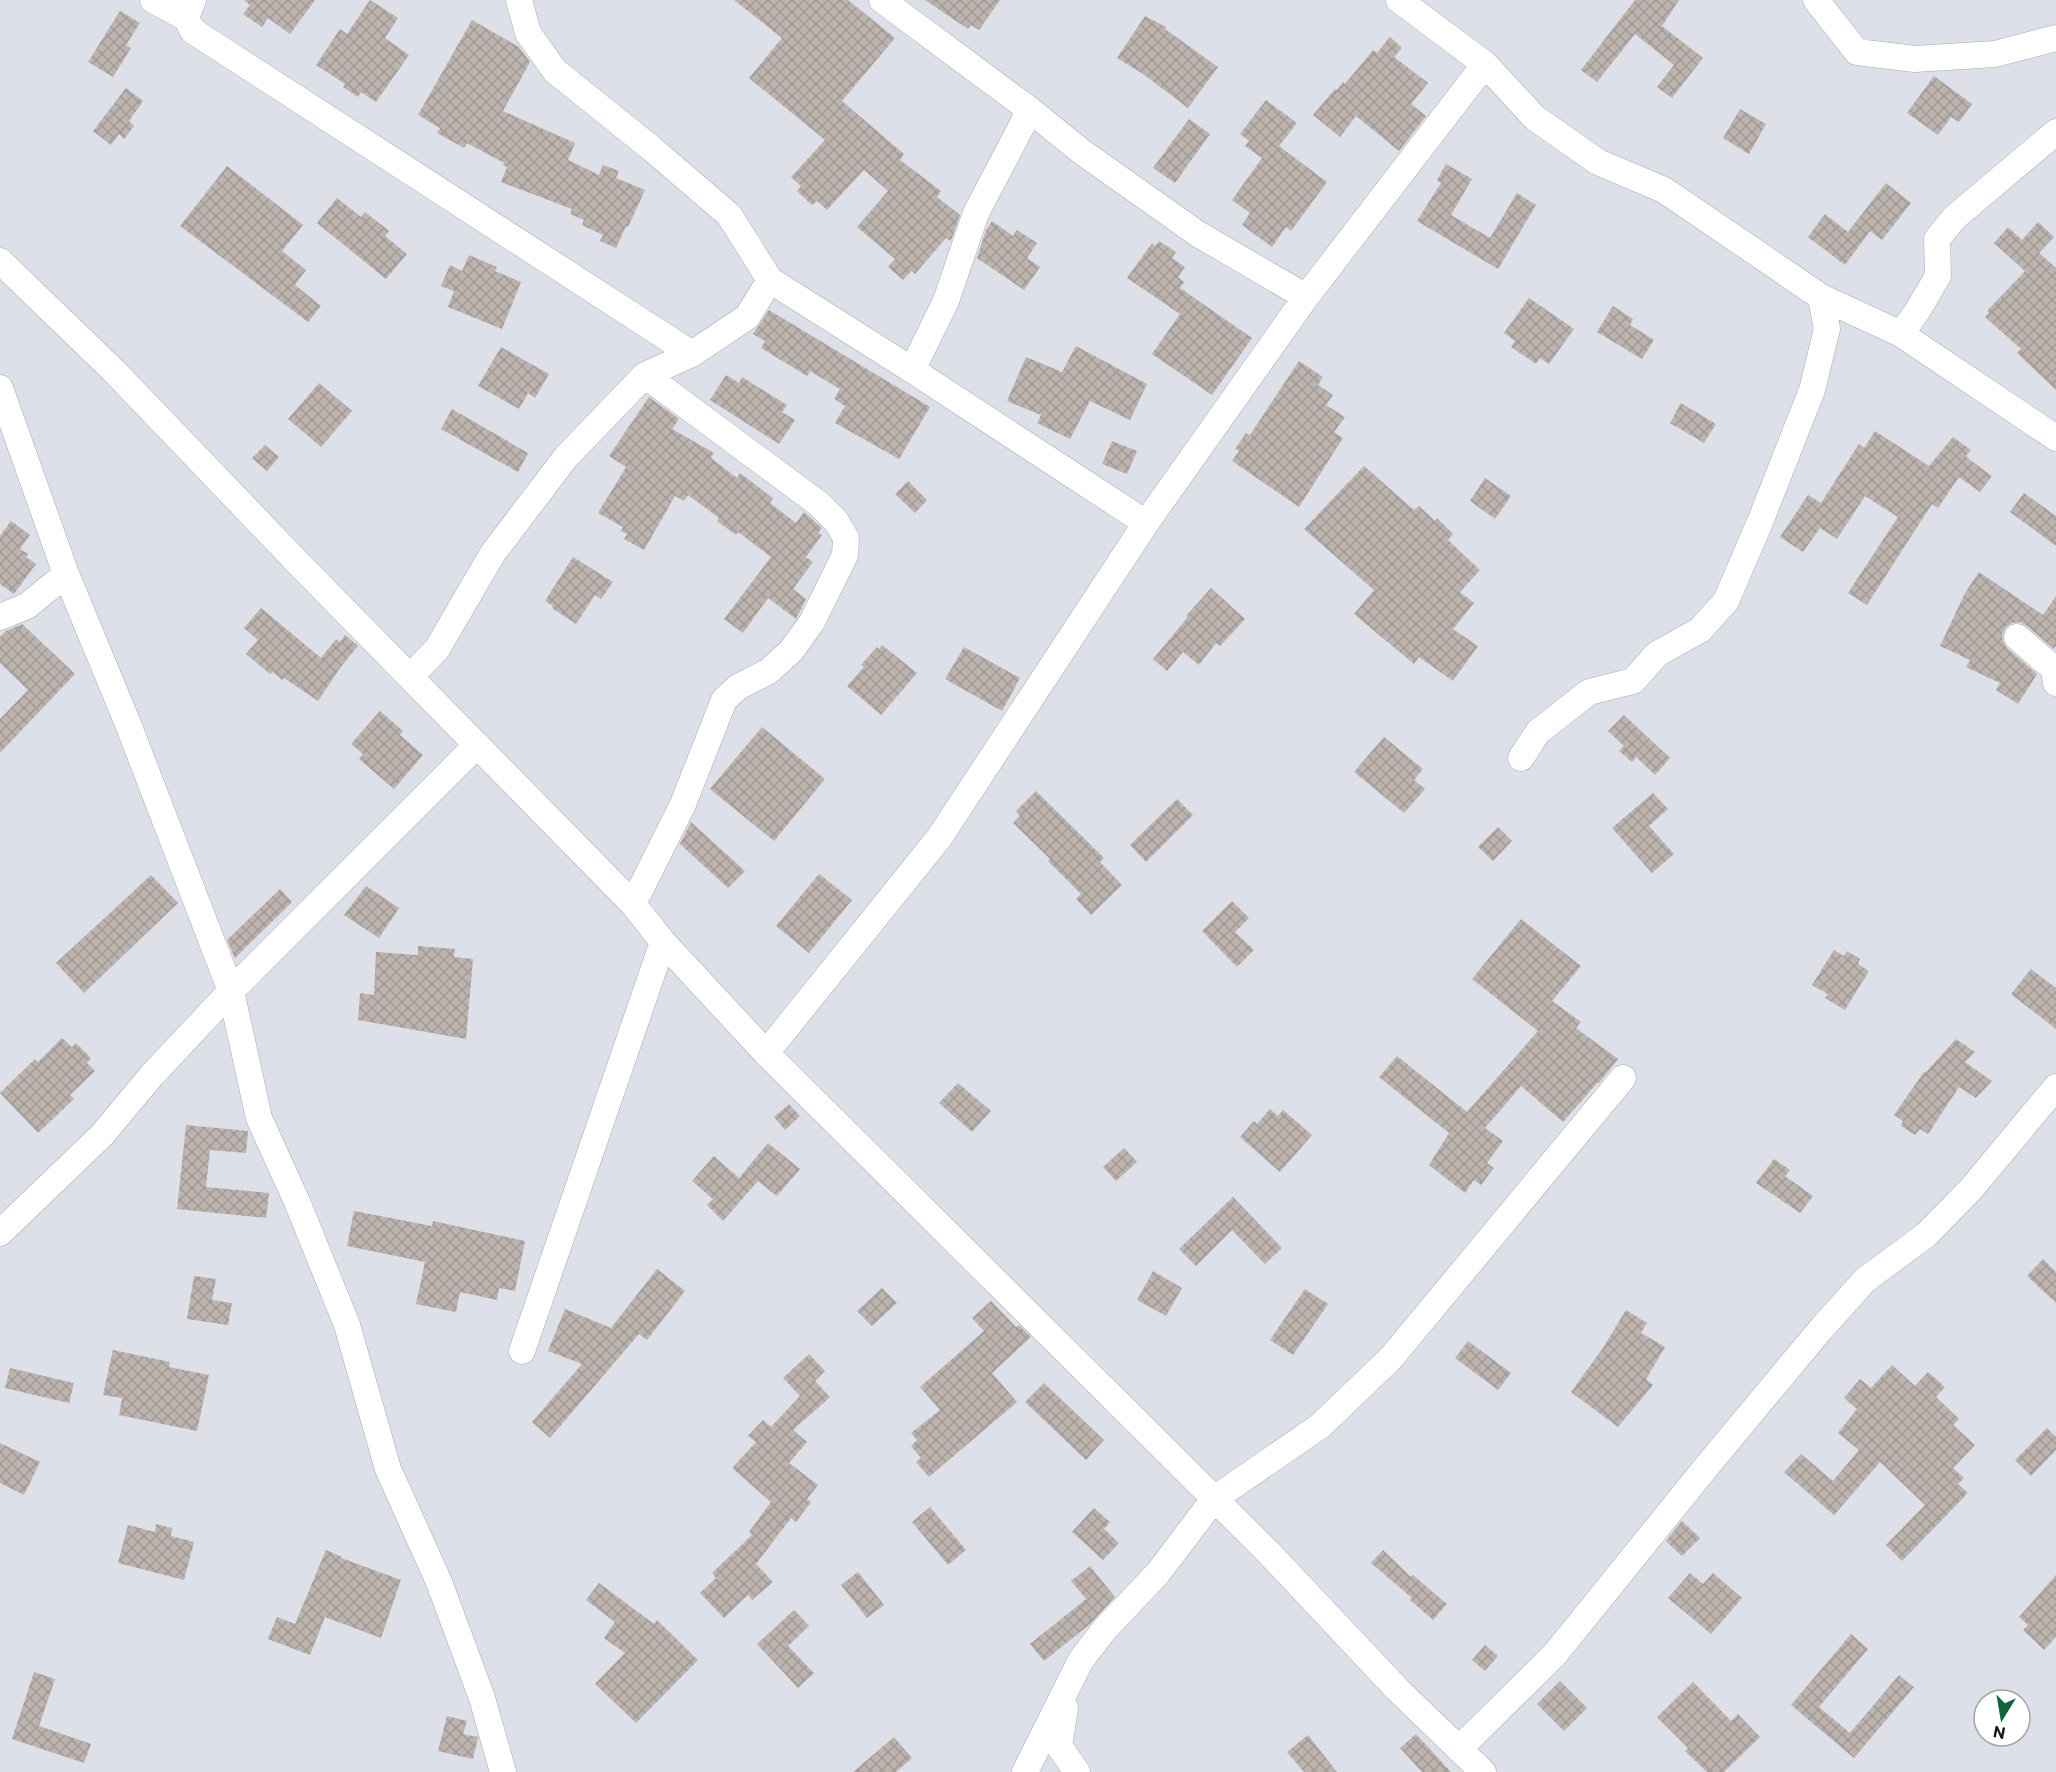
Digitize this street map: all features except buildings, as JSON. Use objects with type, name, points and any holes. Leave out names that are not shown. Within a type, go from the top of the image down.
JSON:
[{"type":"street","points":[[153,0],[189,9],[193,31],[692,354]]},
{"type":"street","points":[[519,0],[528,33],[555,71],[651,148],[729,215],[770,280],[1146,523]]},
{"type":"street","points":[[882,0],[1030,110],[1082,152],[1198,234],[1306,297]]},
{"type":"street","points":[[1399,0],[1485,64],[1535,118],[1598,162],[1664,190],[1821,297],[1901,334],[2056,438]]},
{"type":"street","points":[[1816,0],[1857,52],[1915,59],[1995,54],[2056,38]]},
{"type":"street","points":[[766,1053],[939,838],[1146,523],[1306,297],[1485,64]]},
{"type":"street","points":[[912,370],[946,301],[976,213],[1030,110]]},
{"type":"street","points":[[1901,334],[1938,276],[1937,239],[1954,218],[2056,132]]},
{"type":"street","points":[[0,261],[114,371],[633,904],[663,942],[766,1053],[1269,1553],[1468,1763],[1737,1429],[1821,1329],[1865,1280],[1926,1235],[1971,1189],[2056,1087]]},
{"type":"street","points":[[410,677],[437,649],[492,553],[566,457],[645,375],[692,354],[747,318],[770,280]]},
{"type":"street","points":[[1521,758],[1538,732],[1589,692],[1633,681],[1657,654],[1700,630],[1726,601],[1812,390],[1827,329],[1821,297]]},
{"type":"street","points":[[633,904],[683,804],[724,700],[738,687],[769,671],[791,651],[812,622],[841,564],[845,555],[846,538],[836,521],[819,504],[645,375]]},
{"type":"street","points":[[0,388],[66,574],[128,724],[231,991],[259,1118],[298,1204],[347,1325],[388,1468],[439,1582],[482,1698],[503,1772]]},
{"type":"street","points":[[0,617],[27,606],[66,574]]},
{"type":"street","points":[[2017,637],[2054,669],[2056,683]]},
{"type":"street","points":[[0,1233],[102,1135],[152,1074],[231,991],[477,745]]},
{"type":"street","points":[[522,1352],[663,942]]},
{"type":"street","points":[[1025,1772],[1081,1659],[1104,1630],[1158,1574],[1214,1499],[1320,1426],[1392,1358],[1623,1078]]},
{"type":"street","points":[[1077,1772],[1059,1746],[1065,1707],[1081,1659]]}]
